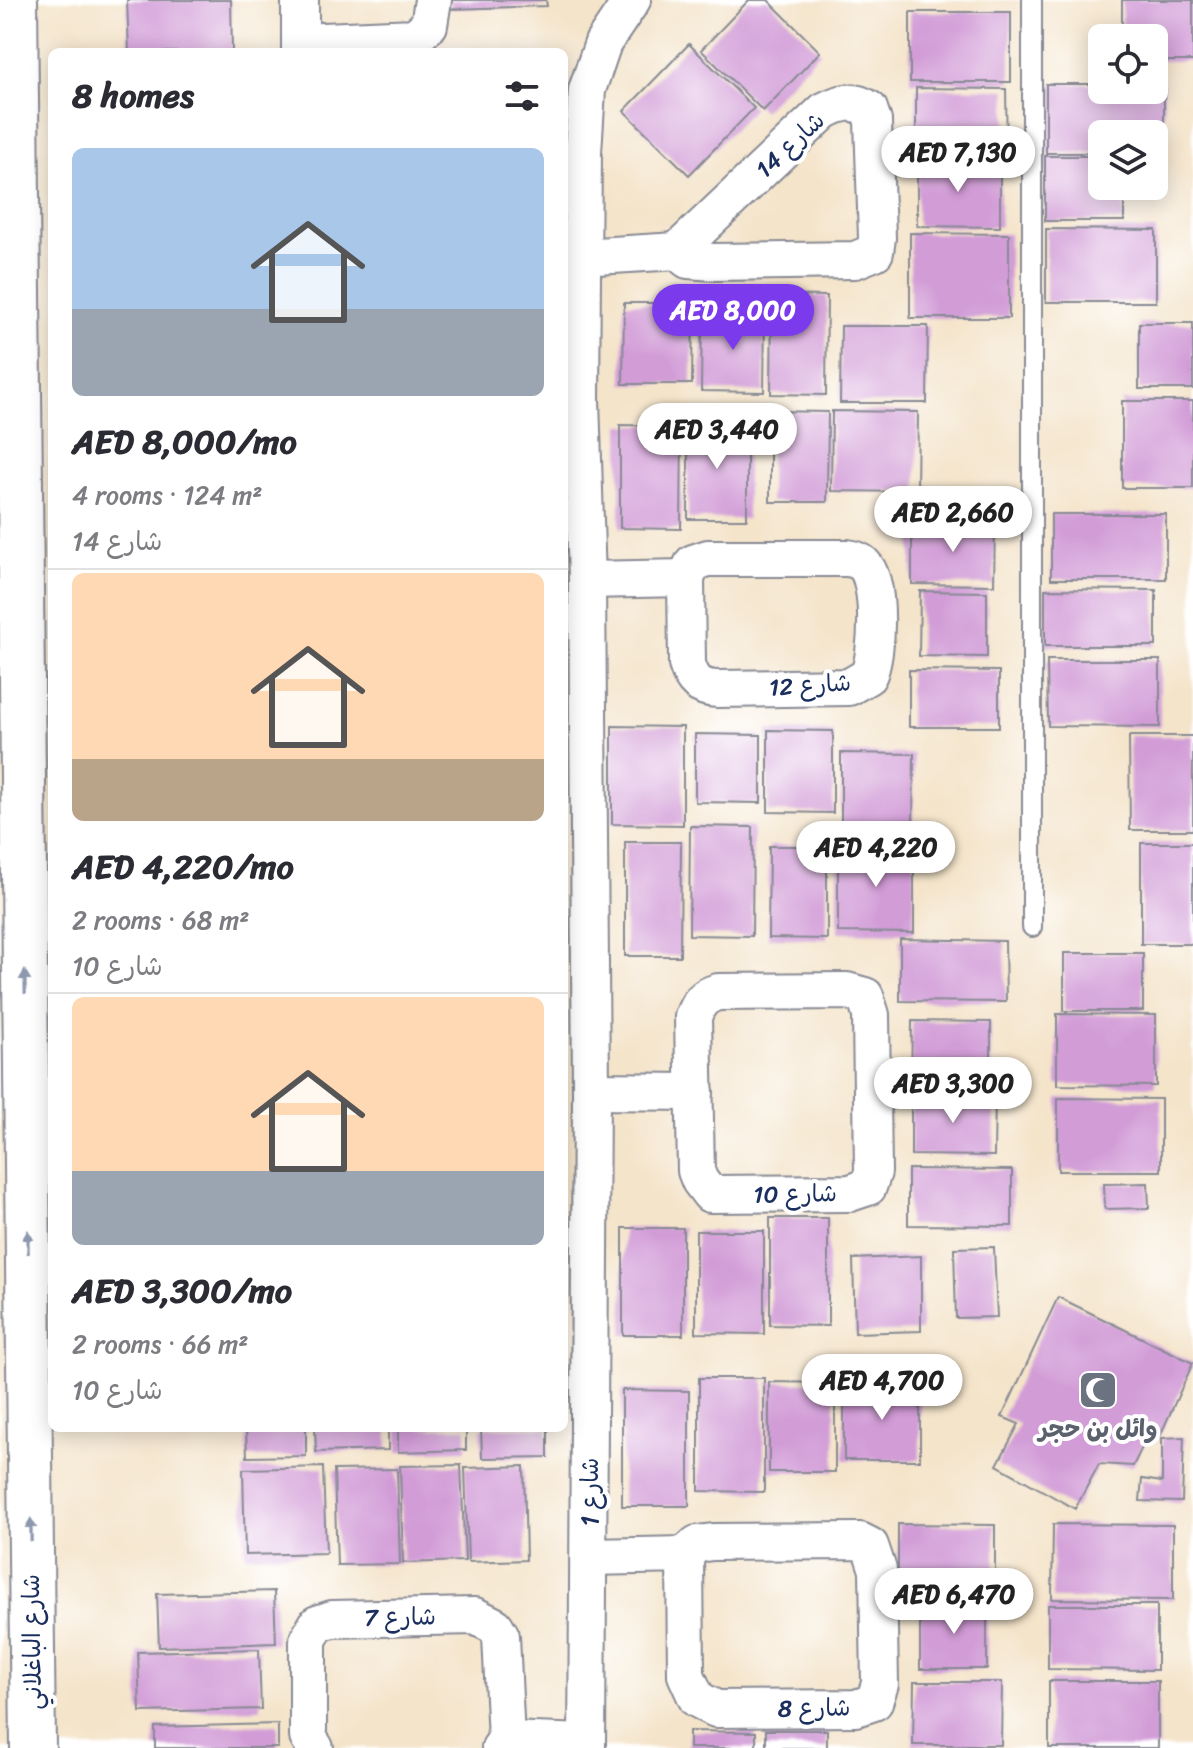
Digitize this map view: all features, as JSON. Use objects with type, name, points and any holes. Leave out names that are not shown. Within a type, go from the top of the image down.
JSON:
[{"type":"main road","name":"شارع الباغلاني","points":[[15,0],[15,1402],[33,1748]]},
{"type":"main road","points":[[0,1558],[10,1568],[12,1706],[33,1748]]},
{"type":"street","points":[[300,0],[300,47],[415,37],[429,25],[433,0]]},
{"type":"street","name":"شارع 1","points":[[587,1746],[590,1557],[577,1311],[591,1091],[576,888],[587,580],[572,400],[587,90],[603,43],[632,0]]},
{"type":"street","name":"شارع 14","points":[[580,257],[677,251],[824,111],[840,103],[852,102],[869,109],[873,121],[875,252],[855,260],[713,262],[688,260],[677,251]]},
{"type":"street","name":"شارع 12","points":[[708,558],[857,560],[866,566],[874,590],[875,656],[868,676],[849,687],[717,689],[698,685],[690,676],[687,664],[686,578],[693,563],[708,558]]},
{"type":"street","points":[[587,580],[686,578]]},
{"type":"street","name":"شارع 10","points":[[847,991],[865,996],[871,1015],[872,1180],[868,1187],[850,1193],[710,1194],[696,1171],[695,1092],[693,1017],[703,998],[718,992],[847,991]]},
{"type":"street","points":[[591,1091],[695,1092]]},
{"type":"street","name":"شارع 8","points":[[590,1557],[685,1555],[697,1544],[713,1542],[851,1539],[870,1546],[875,1556],[878,1584],[880,1684],[874,1702],[856,1708],[716,1709],[697,1699],[686,1675],[685,1555]]},
{"type":"street","name":"شارع 7","points":[[315,1748],[308,1737],[308,1640],[317,1624],[332,1619],[475,1616],[495,1626],[501,1636],[503,1744],[587,1746]]},
{"type":"lane","points":[[1032,0],[1032,927]]},
{"type":"building","points":[[127,0],[231,0],[232,48],[129,48]]},
{"type":"building","points":[[450,0],[546,0],[547,6],[451,9]]},
{"type":"building","points":[[749,0],[768,0],[820,52],[763,111],[701,50]]},
{"type":"building","points":[[1122,0],[1193,0],[1193,61],[1168,61],[1168,24],[1122,24]]},
{"type":"building","points":[[910,12],[1011,12],[1011,82],[910,82]]},
{"type":"building","points":[[689,44],[754,108],[689,175],[624,111]]},
{"type":"building","points":[[1046,84],[1088,84],[1088,104],[1164,104],[1164,120],[1088,120],[1088,153],[1046,153]]},
{"type":"building","points":[[916,88],[1006,89],[1007,156],[916,156]]},
{"type":"building","points":[[1045,156],[1088,156],[1088,200],[1124,200],[1124,221],[1045,221]]},
{"type":"building","points":[[917,161],[1000,162],[1000,227],[917,226]]},
{"type":"building","points":[[1046,229],[1156,230],[1156,302],[1046,302]]},
{"type":"building","points":[[910,233],[1009,234],[1009,318],[910,318]]},
{"type":"building","points":[[772,295],[827,296],[826,395],[771,394]]},
{"type":"building","points":[[624,303],[693,303],[692,384],[623,384]]},
{"type":"building","points":[[702,312],[765,313],[764,392],[701,391]]},
{"type":"building","points":[[1139,323],[1193,323],[1193,389],[1139,389]]},
{"type":"building","points":[[841,326],[928,326],[927,403],[840,403]]},
{"type":"building","points":[[1122,401],[1193,401],[1193,488],[1122,488]]},
{"type":"building","points":[[770,411],[828,412],[827,502],[770,502]]},
{"type":"building","points":[[832,411],[918,412],[917,492],[831,491]]},
{"type":"building","points":[[688,423],[747,424],[747,519],[688,519]]},
{"type":"building","points":[[620,425],[682,426],[681,529],[620,528]]},
{"type":"building","points":[[1051,514],[1166,514],[1166,579],[1051,579]]},
{"type":"building","points":[[912,524],[995,524],[994,585],[912,584]]},
{"type":"building","points":[[1045,589],[1156,590],[1156,646],[1045,646]]},
{"type":"building","points":[[920,591],[987,592],[987,657],[919,656]]},
{"type":"building","points":[[1047,660],[1160,660],[1160,727],[1048,726]]},
{"type":"building","points":[[909,670],[999,671],[999,727],[909,727]]},
{"type":"building","points":[[612,726],[683,727],[683,825],[612,824]]},
{"type":"building","points":[[768,730],[833,731],[833,813],[768,812]]},
{"type":"building","points":[[695,734],[761,735],[761,803],[695,802]]},
{"type":"building","points":[[1129,736],[1193,736],[1193,830],[1130,830]]},
{"type":"building","points":[[841,753],[914,754],[913,826],[841,825]]},
{"type":"building","points":[[690,826],[753,827],[752,936],[689,935]]},
{"type":"building","points":[[625,842],[681,842],[680,956],[625,956]]},
{"type":"building","points":[[1141,843],[1193,843],[1193,944],[1141,944]]},
{"type":"building","points":[[838,845],[914,845],[914,933],[838,932]]},
{"type":"building","points":[[769,846],[827,846],[827,939],[768,938]]},
{"type":"building","points":[[900,939],[1005,941],[1006,1002],[900,1001]]},
{"type":"building","points":[[1064,953],[1143,953],[1143,1011],[1064,1011]]},
{"type":"building","points":[[1057,1014],[1156,1015],[1156,1086],[1057,1085]]},
{"type":"building","points":[[912,1021],[991,1022],[991,1088],[911,1088]]},
{"type":"building","points":[[911,1094],[995,1094],[994,1156],[911,1155]]},
{"type":"building","points":[[1058,1098],[1161,1099],[1161,1171],[1058,1171]]},
{"type":"building","points":[[908,1169],[1012,1170],[1012,1226],[908,1225]]},
{"type":"building","points":[[1148,1183],[1149,1208],[1105,1209],[1104,1184]]},
{"type":"building","points":[[770,1218],[828,1218],[828,1326],[770,1325]]},
{"type":"building","points":[[623,1228],[683,1228],[683,1335],[623,1335]]},
{"type":"building","points":[[696,1231],[764,1231],[764,1334],[696,1333]]},
{"type":"building","points":[[994,1247],[997,1317],[956,1318],[954,1248]]},
{"type":"building","points":[[921,1256],[921,1331],[855,1333],[853,1259]]},
{"type":"building","name":"وائل بن حجر","points":[[1058,1297],[1193,1363],[1160,1436],[1150,1431],[1133,1466],[1099,1464],[1075,1509],[997,1465],[1019,1424],[1002,1417]]},
{"type":"building","points":[[699,1378],[764,1378],[764,1492],[699,1491]]},
{"type":"building","points":[[769,1382],[835,1383],[835,1472],[769,1472]]},
{"type":"building","points":[[844,1384],[920,1384],[920,1460],[844,1460]]},
{"type":"building","points":[[622,1390],[689,1391],[689,1506],[622,1506]]},
{"type":"building","points":[[246,1432],[306,1432],[306,1456],[247,1457]]},
{"type":"building","points":[[315,1432],[388,1432],[388,1450],[316,1452]]},
{"type":"building","points":[[398,1432],[466,1432],[466,1450],[398,1452]]},
{"type":"building","points":[[481,1432],[548,1432],[548,1457],[482,1458]]},
{"type":"building","points":[[1184,1437],[1182,1502],[1140,1501],[1142,1479],[1162,1482],[1162,1438]]},
{"type":"building","points":[[461,1465],[465,1561],[403,1563],[400,1466]]},
{"type":"building","points":[[524,1466],[526,1560],[468,1562],[465,1468]]},
{"type":"building","points":[[323,1467],[326,1553],[245,1555],[243,1469]]},
{"type":"building","points":[[397,1469],[400,1564],[337,1565],[334,1470]]},
{"type":"building","points":[[898,1524],[995,1525],[995,1583],[898,1582]]},
{"type":"building","points":[[1053,1524],[1173,1525],[1173,1600],[1052,1599]]},
{"type":"building","points":[[274,1591],[276,1643],[159,1647],[157,1594]]},
{"type":"building","points":[[920,1603],[987,1603],[987,1669],[920,1669]]},
{"type":"building","points":[[1048,1605],[1157,1605],[1157,1670],[1048,1669]]},
{"type":"building","points":[[259,1649],[261,1709],[140,1712],[138,1652]]},
{"type":"building","points":[[1049,1681],[1158,1681],[1158,1748],[1049,1748]]},
{"type":"building","points":[[914,1682],[1002,1682],[1001,1745],[913,1745]]},
{"type":"building","points":[[278,1724],[278,1748],[155,1748],[155,1727]]},
{"type":"building","points":[[766,1730],[827,1730],[827,1748],[766,1748]]},
{"type":"building","points":[[689,1731],[756,1732],[756,1748],[689,1748]]},
{"type":"place","name":"وائل بن حجر","points":[[1098,1390]]}]
